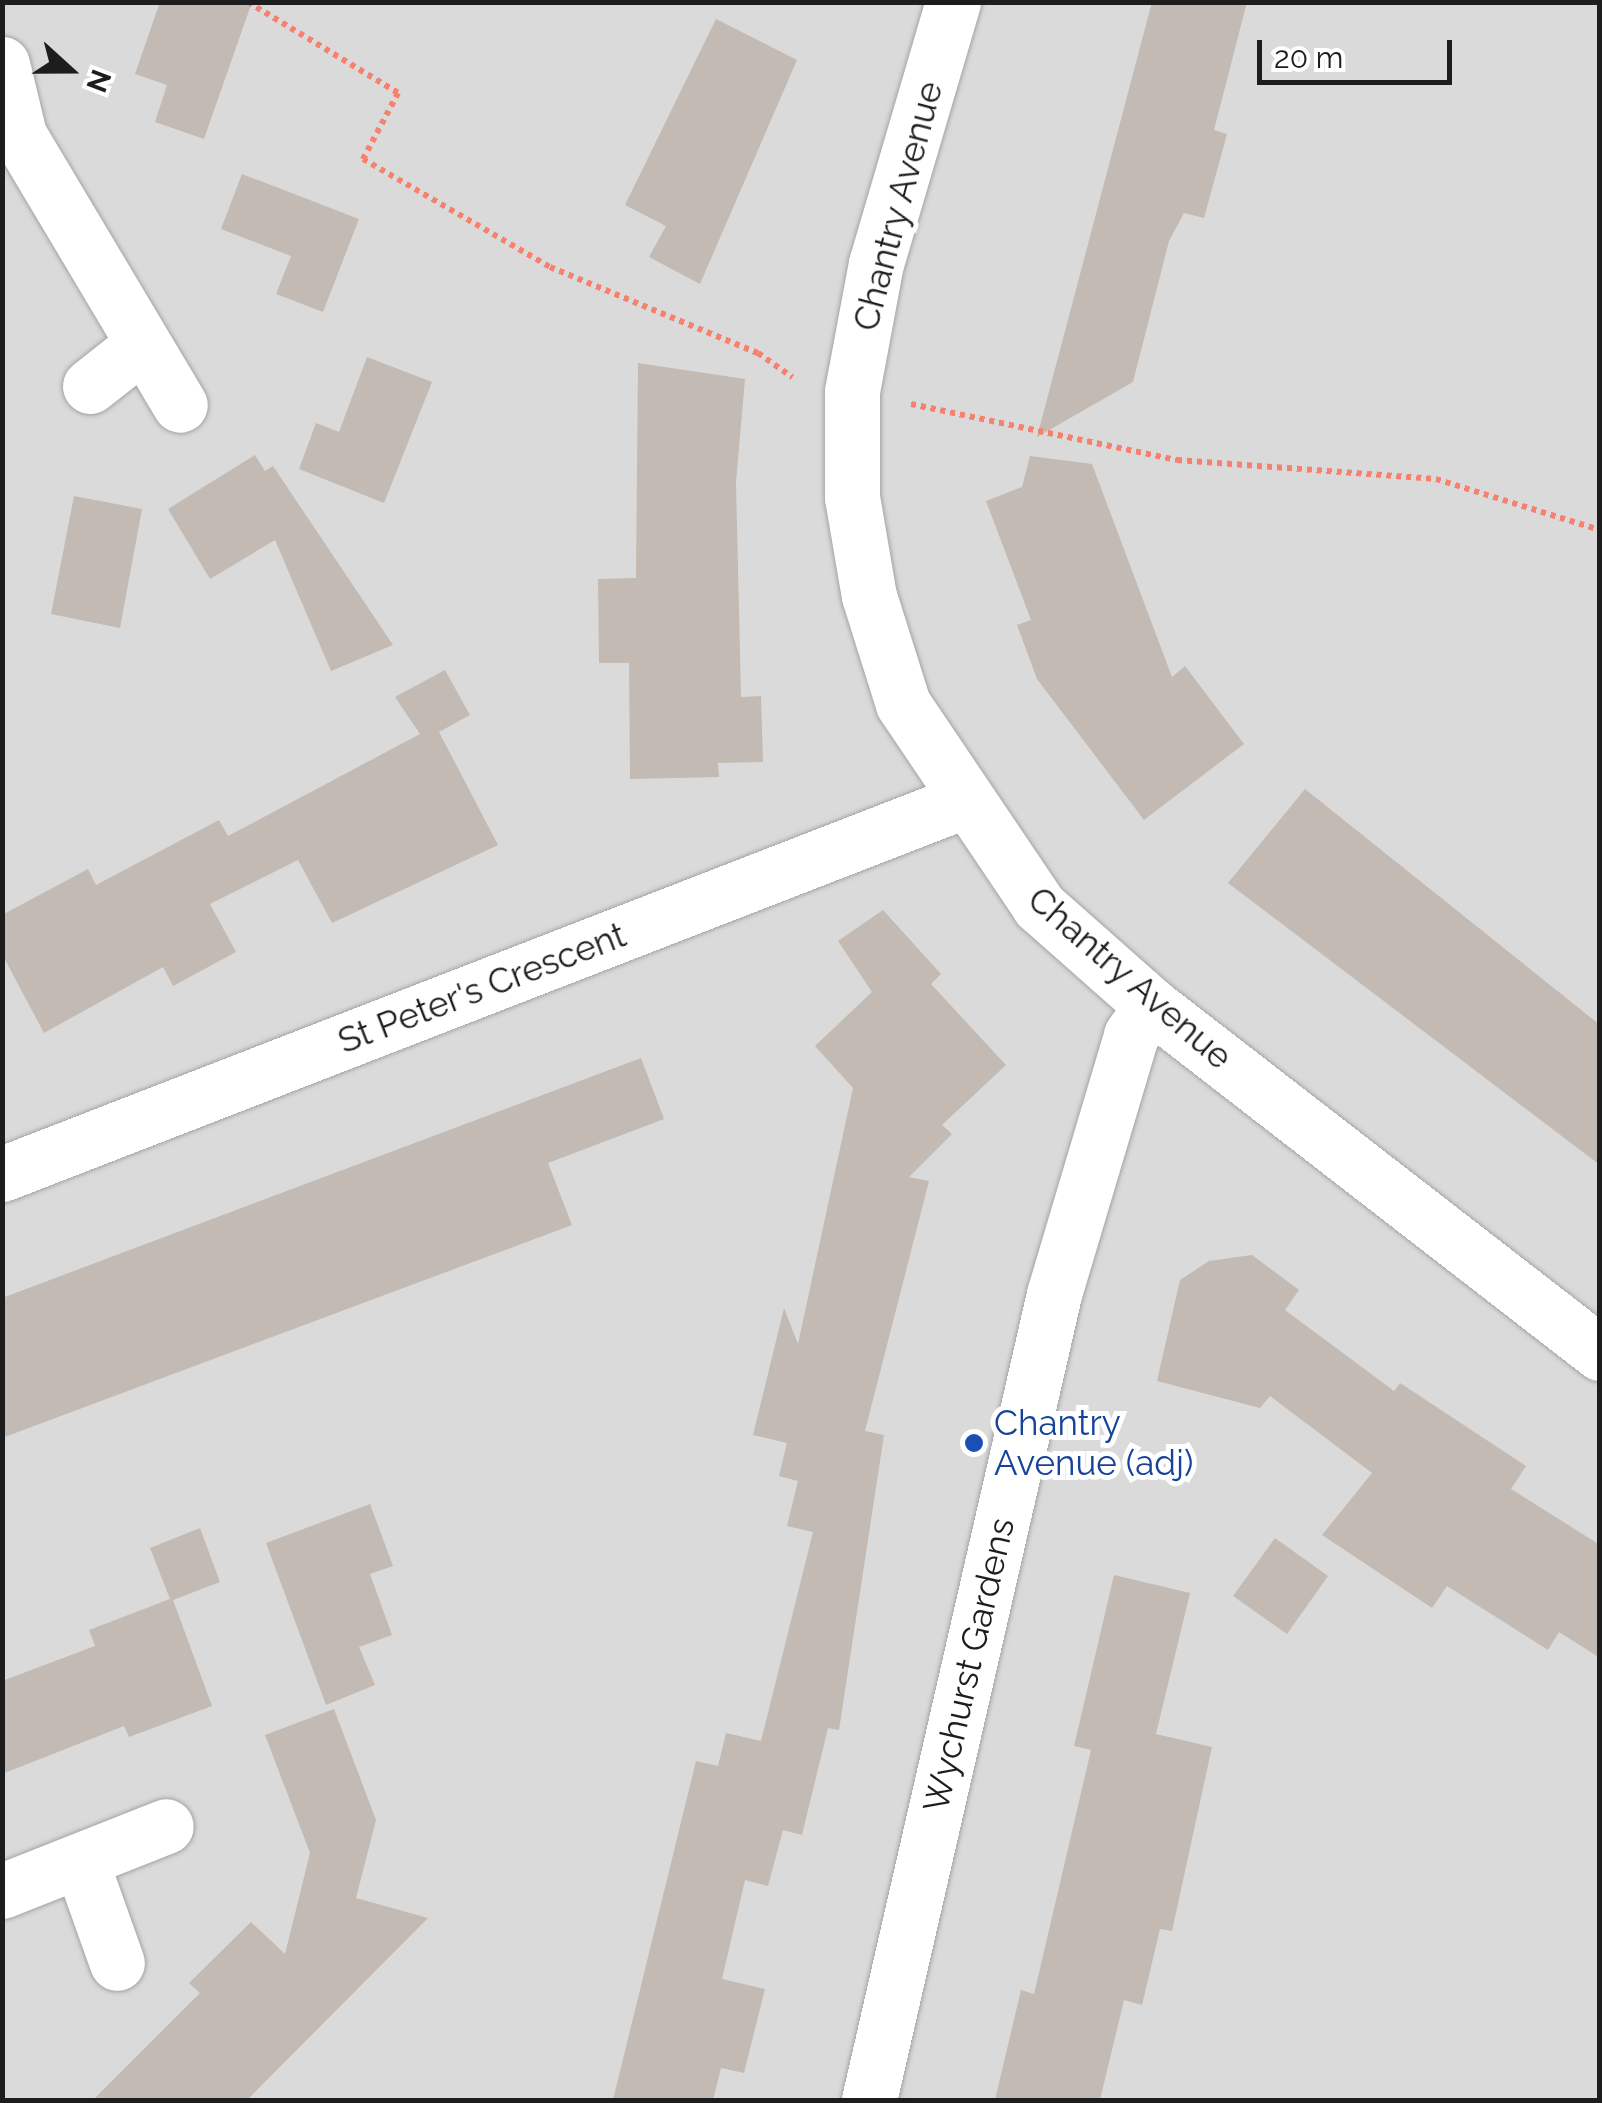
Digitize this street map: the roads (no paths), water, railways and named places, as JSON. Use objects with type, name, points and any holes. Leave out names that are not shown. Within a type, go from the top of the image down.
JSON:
[{"type":"street","name":"Chantry Avenue","points":[[954,2],[876,263],[852,391],[852,497],[869,596],[903,704],[961,802],[1039,906],[1152,1006],[1600,1352]]},
{"type":"street","points":[[2,64],[19,135],[180,405]]},
{"type":"street","points":[[90,386],[142,346]]},
{"type":"street","name":"St Peter's Crescent","points":[[2,1174],[961,802]]},
{"type":"street","name":"Wychurst Gardens","points":[[869,2100],[1054,1294],[1131,1035],[1152,1006]]},
{"type":"street","points":[[2,1891],[166,1826]]},
{"type":"street","points":[[81,1862],[117,1963]]},
{"type":"place","name":"Chantry Avenue (adj)","points":[[974,1443]]}]
